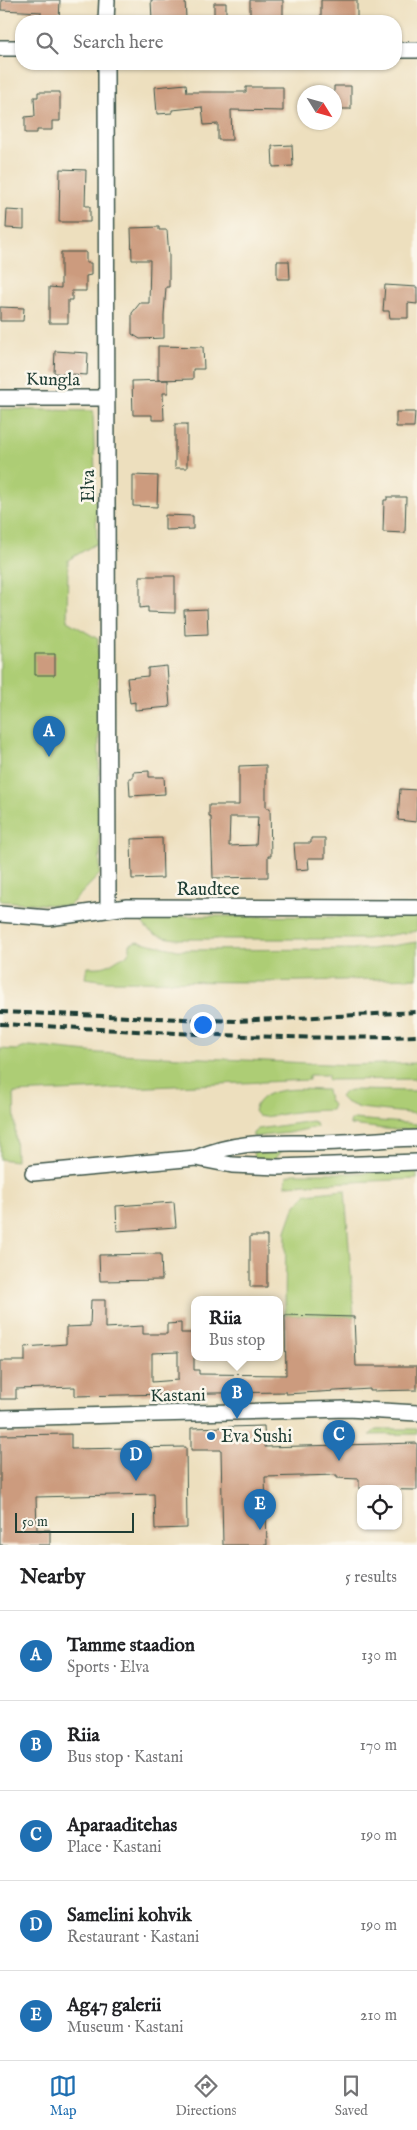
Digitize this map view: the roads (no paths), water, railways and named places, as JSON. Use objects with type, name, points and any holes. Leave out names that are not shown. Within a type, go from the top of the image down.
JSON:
[{"type":"street","points":[[106,15],[107,0]]},
{"type":"street","points":[[0,48],[15,48]]},
{"type":"street","points":[[402,50],[417,50]]},
{"type":"street","name":"Elva","points":[[106,70],[108,908]]},
{"type":"street","name":"Kungla","points":[[0,398],[106,398]]},
{"type":"street","name":"Raudtee","points":[[0,914],[49,918],[108,908],[417,908]]},
{"type":"street","points":[[33,1174],[196,1158],[218,1149],[256,1143],[309,1143],[417,1138]]},
{"type":"street","points":[[196,1158],[232,1166],[278,1167],[417,1162]]},
{"type":"street","name":"Kastani","points":[[0,1418],[348,1409],[417,1413]]},
{"type":"railway","points":[[0,1012],[236,1021],[417,1012]]},
{"type":"railway","points":[[0,1024],[313,1038],[417,1036]]},
{"type":"place","name":"Tamme staadion","points":[[49,757]]},
{"type":"place","name":"Riia","points":[[237,1419]]},
{"type":"place","name":"Eva Sushi","points":[[211,1436]]},
{"type":"place","name":"Aparaaditehas","points":[[339,1461]]},
{"type":"place","name":"Samelini kohvik","points":[[136,1481]]},
{"type":"place","name":"Ag47 galerii","points":[[260,1530]]}]
